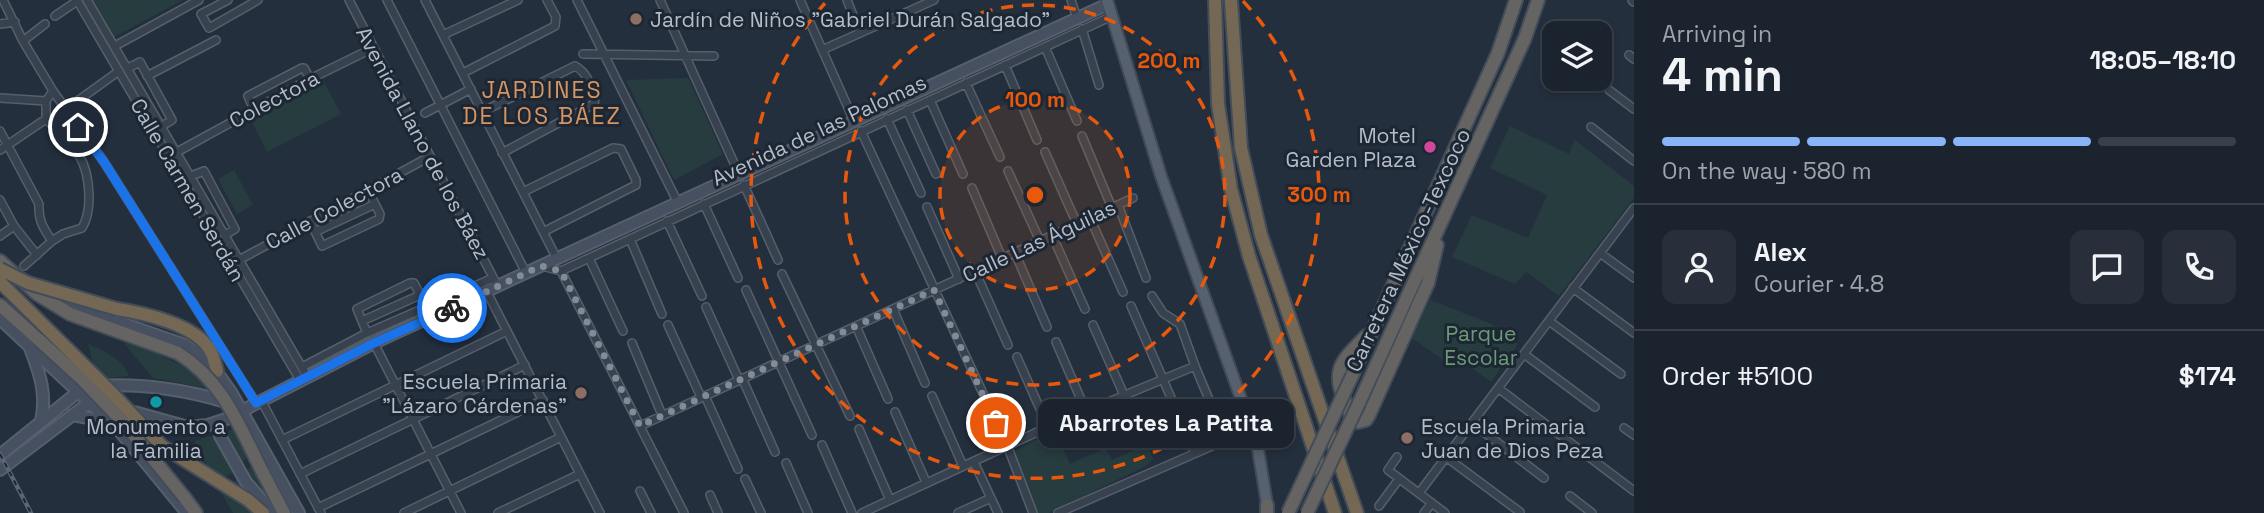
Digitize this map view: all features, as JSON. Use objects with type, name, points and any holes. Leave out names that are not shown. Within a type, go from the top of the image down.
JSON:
[{"type":"highway","points":[[1215,0],[1218,104],[1231,188],[1249,256],[1335,513]]},
{"type":"highway","points":[[1231,0],[1238,126],[1251,197],[1261,235],[1357,513]]},
{"type":"highway","name":"Carretera México-Texcoco","points":[[1288,513],[1498,53],[1516,0]]},
{"type":"highway","name":"Carretera México-Texcoco","points":[[1307,513],[1440,228],[1525,38],[1538,0]]},
{"type":"highway","points":[[1371,331],[1344,359],[1338,375],[1338,385],[1345,403],[1352,417],[1358,422],[1368,418],[1428,283],[1440,228]]},
{"type":"highway","points":[[0,261],[19,270],[37,293],[70,314],[178,353],[204,371],[221,392],[284,513]]},
{"type":"highway","points":[[0,269],[28,283],[182,327],[194,333],[211,351],[217,371]]},
{"type":"highway","points":[[0,282],[114,394],[162,446],[248,500],[263,513]]},
{"type":"highway","points":[[0,305],[33,342],[83,380],[124,423],[196,513]]},
{"type":"highway","points":[[117,309],[194,338],[217,371]]},
{"type":"main road","name":"Avenida de las Palomas","points":[[179,423],[198,427],[243,412],[303,374],[678,203],[742,180],[854,121],[1107,2]]},
{"type":"main road","points":[[1107,2],[1161,176],[1257,443],[1268,510]]},
{"type":"main road","points":[[19,270],[63,302],[185,345],[209,361],[217,371],[229,397],[243,412],[299,513]]},
{"type":"main road","points":[[79,308],[102,310],[137,321],[145,320]]},
{"type":"main road","points":[[0,318],[33,342],[73,395],[92,403],[179,423],[212,417],[223,410],[229,397]]},
{"type":"main road","points":[[33,342],[43,385],[44,408],[41,421]]},
{"type":"main road","points":[[0,455],[73,395],[99,386],[131,385],[229,397]]},
{"type":"main road","points":[[111,422],[112,406],[118,395],[131,385]]},
{"type":"main road","points":[[73,395],[75,412]]},
{"type":"main road","points":[[0,470],[75,412],[92,403]]},
{"type":"main road","points":[[92,403],[187,513]]},
{"type":"main road","points":[[75,412],[111,422]]},
{"type":"main road","points":[[220,421],[220,436],[246,482],[273,513]]},
{"type":"street","points":[[3,0],[23,41],[65,110],[104,162],[259,402],[319,510],[543,400]]},
{"type":"street","points":[[55,16],[77,0]]},
{"type":"street","name":"Calle Carmen Serdán","points":[[77,0],[303,374]]},
{"type":"street","name":"Calle Carmen Serdán","points":[[87,0],[303,374]]},
{"type":"street","points":[[115,46],[199,0]]},
{"type":"street","points":[[228,0],[201,14],[209,28],[258,0]]},
{"type":"street","name":"Avenida Llano de los Báez","points":[[349,0],[493,286],[507,331],[599,511]]},
{"type":"street","points":[[387,0],[526,274]]},
{"type":"street","points":[[425,0],[557,259]]},
{"type":"street","points":[[443,35],[518,0]]},
{"type":"street","points":[[463,73],[555,26],[556,17],[547,0]]},
{"type":"street","points":[[578,0],[678,203]]},
{"type":"street","points":[[660,0],[778,260]]},
{"type":"street","points":[[800,0],[854,121]]},
{"type":"street","points":[[847,0],[860,33]]},
{"type":"street","points":[[822,50],[934,0]]},
{"type":"street","points":[[1071,0],[1077,18]]},
{"type":"street","name":"Avenida de las Palomas","points":[[561,271],[704,204],[742,180],[862,131],[1112,16]]},
{"type":"street","points":[[0,24],[15,22]]},
{"type":"street","points":[[23,41],[45,24]]},
{"type":"street","points":[[1082,29],[1099,85]]},
{"type":"street","points":[[147,76],[216,40]]},
{"type":"street","points":[[1045,47],[1077,121]]},
{"type":"street","name":"Colectora","points":[[177,152],[310,79],[373,48]]},
{"type":"street","points":[[583,54],[714,56]]},
{"type":"street","points":[[128,68],[140,62],[172,120],[162,126]]},
{"type":"street","points":[[1005,65],[1037,140]]},
{"type":"street","points":[[482,112],[575,66],[582,70],[596,97],[594,104],[502,153]]},
{"type":"street","points":[[254,110],[248,96],[302,68],[310,79]]},
{"type":"street","points":[[65,110],[119,71]]},
{"type":"street","points":[[966,83],[1000,157]]},
{"type":"street","points":[[425,113],[471,89]]},
{"type":"street","points":[[19,270],[52,241],[82,228],[87,220],[87,178],[80,157],[47,119],[46,100],[53,91]]},
{"type":"street","points":[[1610,91],[1634,110]]},
{"type":"street","points":[[0,98],[46,100]]},
{"type":"street","points":[[930,100],[963,174]]},
{"type":"street","points":[[907,110],[936,174]]},
{"type":"street","points":[[0,150],[47,119]]},
{"type":"street","points":[[887,119],[921,193]]},
{"type":"street","points":[[1591,128],[1634,161]]},
{"type":"street","points":[[0,131],[39,204],[38,216],[41,225],[52,241]]},
{"type":"street","points":[[862,131],[1007,445],[1033,513]]},
{"type":"street","points":[[1082,136],[1146,278]]},
{"type":"street","points":[[523,192],[613,148],[621,149],[636,185],[543,232]]},
{"type":"street","points":[[1045,152],[1077,224]]},
{"type":"street","name":"Calle Colectora","points":[[239,260],[429,158]]},
{"type":"street","points":[[191,176],[204,171],[235,229],[225,235]]},
{"type":"street","points":[[1008,171],[1040,241]]},
{"type":"street","points":[[972,188],[1002,258]]},
{"type":"street","points":[[310,221],[322,246],[379,219],[380,214],[368,190]]},
{"type":"street","name":"Calle Las Águilas","points":[[640,426],[1133,198]]},
{"type":"street","points":[[0,200],[14,226],[37,255]]},
{"type":"street","points":[[315,232],[375,204]]},
{"type":"street","points":[[704,204],[738,278]]},
{"type":"street","points":[[927,207],[959,279]]},
{"type":"street","points":[[1419,493],[1573,288],[1631,218],[1634,208]]},
{"type":"street","points":[[1090,218],[1124,292]]},
{"type":"street","points":[[667,221],[702,296]]},
{"type":"street","points":[[0,236],[14,226]]},
{"type":"street","points":[[1052,235],[1085,309]]},
{"type":"street","points":[[629,239],[662,314]]},
{"type":"street","points":[[1015,253],[1047,327]]},
{"type":"street","points":[[1600,253],[1634,278]]},
{"type":"street","points":[[589,258],[623,331]]},
{"type":"street","name":"Calle Carmen Serdán","points":[[239,260],[273,317],[279,328],[265,305],[239,260]]},
{"type":"street","points":[[541,266],[561,271],[684,513]]},
{"type":"street","points":[[975,271],[1008,345]]},
{"type":"street","points":[[782,274],[850,416]]},
{"type":"street","points":[[367,333],[358,311],[359,307],[411,283],[426,307]]},
{"type":"street","name":"Avenida de las Palomas","points":[[303,374],[367,333],[426,307],[493,286]]},
{"type":"street","points":[[1573,288],[1634,333]]},
{"type":"street","points":[[746,290],[812,435]]},
{"type":"street","points":[[362,321],[420,295]]},
{"type":"street","points":[[1058,513],[1226,440],[1180,324],[1163,313],[1152,296]]},
{"type":"street","points":[[1131,306],[1195,453]]},
{"type":"street","points":[[706,307],[775,452]]},
{"type":"street","points":[[893,309],[925,383]]},
{"type":"street","points":[[1549,321],[1621,374]]},
{"type":"street","points":[[668,325],[738,469]]},
{"type":"street","points":[[1093,325],[1124,395]]},
{"type":"street","points":[[856,326],[888,400]]},
{"type":"street","points":[[282,440],[507,331]]},
{"type":"street","points":[[1056,342],[1086,411]]},
{"type":"street","points":[[374,343],[461,513]]},
{"type":"street","points":[[632,343],[662,415]]},
{"type":"street","points":[[1524,354],[1595,407]]},
{"type":"street","points":[[1017,357],[1048,427]]},
{"type":"street","points":[[300,474],[525,365]]},
{"type":"street","points":[[862,513],[1007,445],[1124,395],[1164,382],[1195,366]]},
{"type":"street","points":[[1498,388],[1634,491]]},
{"type":"street","points":[[932,396],[963,466]]},
{"type":"street","points":[[895,412],[926,482]]},
{"type":"street","points":[[1472,423],[1544,478]]},
{"type":"street","points":[[1624,428],[1634,435]]},
{"type":"street","points":[[859,429],[890,500]]},
{"type":"street","points":[[404,513],[561,437]]},
{"type":"street","points":[[822,445],[852,513]]},
{"type":"street","points":[[1397,457],[1388,470],[1445,513]]},
{"type":"street","points":[[1446,457],[1520,512]]},
{"type":"street","points":[[974,462],[998,513]]},
{"type":"street","points":[[786,463],[808,513]]},
{"type":"street","points":[[498,513],[580,474]]},
{"type":"street","points":[[745,478],[761,513]]},
{"type":"street","points":[[1379,506],[1399,479]]},
{"type":"street","points":[[640,491],[651,513]]},
{"type":"street","points":[[710,495],[718,513]]},
{"type":"street","points":[[1570,496],[1592,513]]},
{"type":"street","points":[[958,513],[991,498]]},
{"type":"street","points":[[1424,513],[1432,503]]},
{"type":"street","points":[[589,513],[599,511]]},
{"type":"green space","points":[[92,0],[183,0],[114,37]]},
{"type":"green space","points":[[688,78],[723,154],[674,180],[626,80]]},
{"type":"green space","points":[[323,80],[341,114],[267,152],[250,118]]},
{"type":"green space","points":[[1510,126],[1569,154],[1575,140],[1634,186],[1634,198],[1559,296],[1526,272],[1515,284],[1452,257],[1472,215],[1528,238],[1547,195],[1490,168]]},
{"type":"green space","points":[[234,170],[253,205],[237,214],[218,179]]},
{"type":"green space","name":"Parque Escolar","points":[[1430,300],[1492,324],[1518,344],[1491,382],[1450,352],[1443,360],[1412,338]]},
{"type":"green space","points":[[123,342],[180,365],[210,389],[153,378]]},
{"type":"green space","points":[[88,344],[117,360],[129,376],[97,379]]},
{"type":"green space","points":[[234,429],[247,457],[235,471],[216,482],[194,441]]},
{"type":"green space","points":[[1055,431],[1070,464],[1105,448],[1112,460],[1147,444],[1153,459],[1146,466],[1049,513],[1036,513],[1010,453]]},
{"type":"green space","points":[[252,466],[278,513],[233,513],[219,489],[230,485]]},
{"type":"railway","points":[[0,454],[31,513]]},
{"type":"way so far","points":[[452,308],[541,266],[561,271],[640,426],[934,290],[996,423]]},
{"type":"place","name":"Jardín de Niños \"Gabriel Durán Salgado\"","points":[[636,19]]},
{"type":"place","name":"Motel Garden Plaza","points":[[1430,147]]},
{"type":"place","name":"Escuela Primaria \"Lázaro Cárdenas\"","points":[[581,393]]},
{"type":"place","name":"Monumento a la Familia","points":[[156,402]]},
{"type":"place","name":"Abarrotes La Patita","points":[[996,423]]},
{"type":"place","name":"Escuela Primaria Juan de Dios Peza","points":[[1407,438]]},
{"type":"district","name":"JARDINES DE LOS BÁEZ","points":[[542,103]]},
{"type":"route","points":[[78,127],[104,162],[256,403],[374,343],[452,308]]}]
